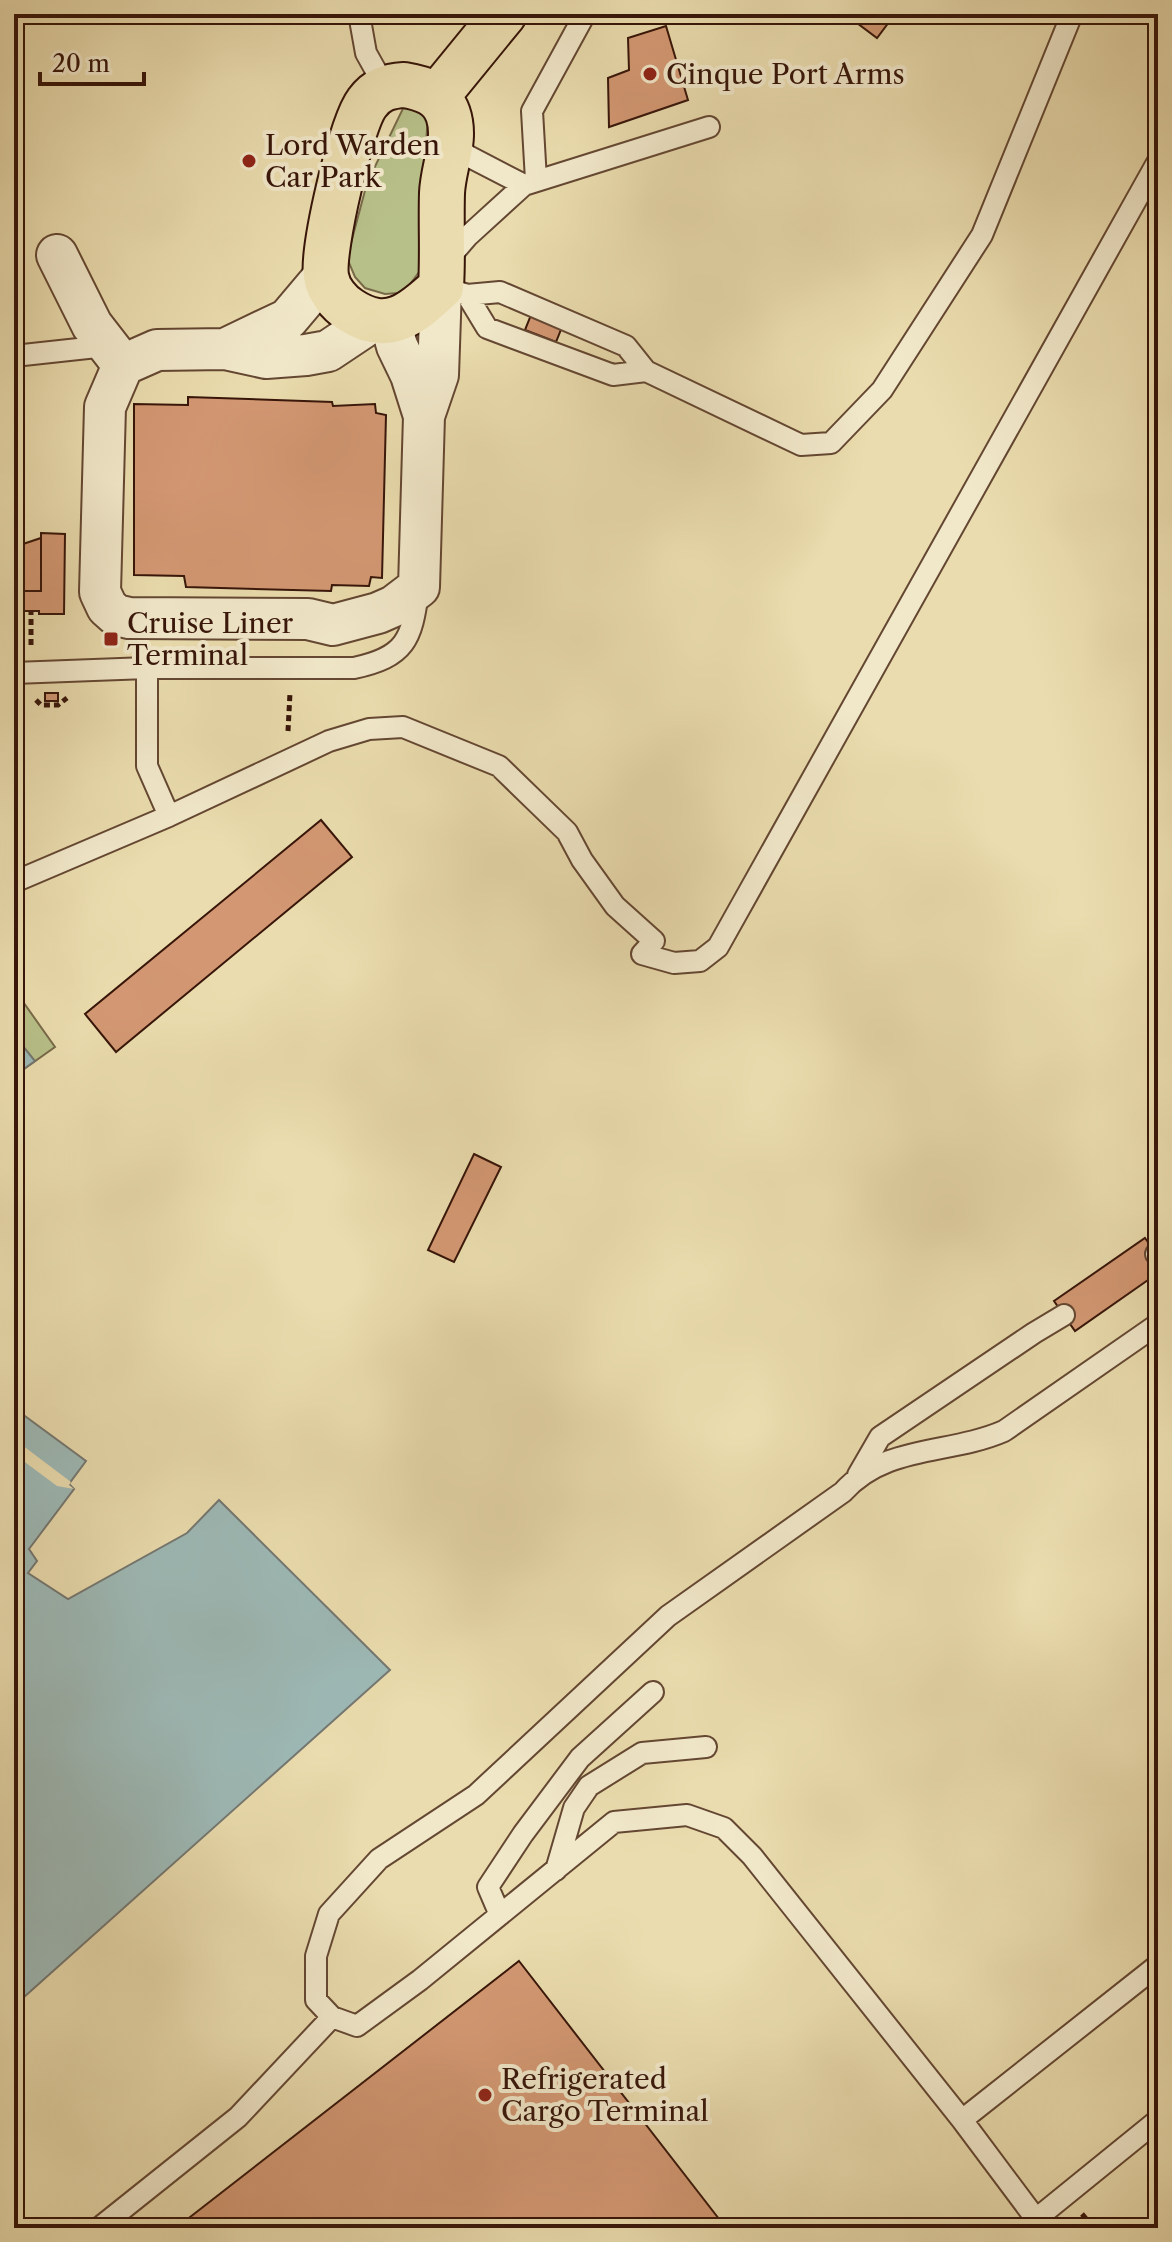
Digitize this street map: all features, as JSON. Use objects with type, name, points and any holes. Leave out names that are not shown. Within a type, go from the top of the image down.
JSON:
[{"type":"highway","points":[[437,96],[504,14]]},
{"type":"highway","points":[[404,85],[421,88],[437,96],[448,114],[452,142],[444,171],[450,282],[423,304],[382,321],[343,305],[329,287],[326,274],[334,209],[351,143],[367,103],[385,87],[404,85]]},
{"type":"street","points":[[57,255],[92,325],[115,356],[105,407],[100,592],[107,607],[116,615],[129,618],[308,619],[333,625],[394,606],[419,587],[424,416],[438,375],[450,282]]},
{"type":"street","points":[[225,349],[288,319],[326,274]]},
{"type":"street","points":[[115,356],[157,350],[225,349],[266,358],[306,355],[328,351],[382,321],[409,370],[424,416]]},
{"type":"lane","points":[[359,14],[366,53],[385,87]]},
{"type":"lane","points":[[530,182],[532,111],[585,14]]},
{"type":"lane","points":[[450,282],[500,292],[626,346],[646,371],[801,445],[831,443],[882,390],[982,235],[1072,14]]},
{"type":"lane","points":[[450,282],[468,236],[530,182],[709,127]]},
{"type":"lane","points":[[452,142],[468,156],[530,182]]},
{"type":"lane","points":[[14,882],[169,816],[337,738],[369,729],[403,727],[499,766],[533,798],[567,832],[582,860],[615,906],[654,941],[642,954],[674,963],[700,961],[718,947],[1158,161]]},
{"type":"lane","points":[[450,282],[487,328],[613,375],[646,371]]},
{"type":"lane","points":[[14,356],[115,356]]},
{"type":"lane","points":[[14,673],[147,668],[354,668],[378,663],[395,653],[414,624],[419,587]]},
{"type":"lane","points":[[147,668],[147,766],[169,816]]},
{"type":"lane","points":[[1064,1315],[880,1437],[858,1475],[843,1492],[668,1616],[476,1795],[379,1859],[329,1914],[316,1956],[316,2000],[332,2017],[357,2026],[420,1980],[614,1822],[687,1815],[724,1828],[752,1856],[962,2120],[1037,2224],[1158,2120]]},
{"type":"lane","points":[[858,1475],[913,1453],[978,1441],[1004,1431],[1158,1324]]},
{"type":"lane","points":[[500,1915],[488,1887],[523,1834],[580,1758],[653,1692]]},
{"type":"lane","points":[[556,1870],[574,1808],[589,1786],[642,1753],[706,1747]]},
{"type":"lane","points":[[962,2120],[1158,1965]]},
{"type":"lane","points":[[99,2228],[238,2117],[332,2017]]},
{"type":"path","points":[[287,740],[291,668]]},
{"type":"path","points":[[1148,2228],[1158,2214]]},
{"type":"green space","points":[[409,96],[429,106],[423,178],[422,268],[408,287],[399,293],[385,294],[365,288],[355,277],[347,258],[367,183]]},
{"type":"green space","points":[[14,989],[55,1047],[14,1076]]},
{"type":"water","points":[[14,1035],[35,1061],[14,1076]]},
{"type":"water","points":[[14,1408],[86,1461],[69,1484],[74,1489],[29,1549],[37,1561],[28,1573],[68,1599],[187,1533],[219,1500],[390,1670],[14,2006]]},
{"type":"pier","points":[[14,1439],[71,1482],[69,1485],[74,1489],[57,1486],[14,1454]]},
{"type":"building","points":[[424,14],[455,14],[437,18]]},
{"type":"building","points":[[845,14],[895,14],[877,38]]},
{"type":"building","name":"Cinque Port Arms","points":[[666,26],[688,100],[609,127],[608,78],[629,70],[628,38]]},
{"type":"building","points":[[531,315],[562,327],[556,342],[525,330]]},
{"type":"building","points":[[188,397],[332,402],[333,406],[375,404],[376,413],[386,415],[382,578],[371,577],[369,586],[332,585],[331,591],[186,587],[184,576],[134,575],[134,404],[188,405]]},
{"type":"building","points":[[41,533],[65,534],[64,614],[17,611],[17,616],[14,616],[14,591],[41,591]]},
{"type":"building","points":[[41,538],[41,591],[14,591],[14,547]]},
{"type":"building","points":[[45,693],[58,693],[58,701],[45,701]]},
{"type":"building","points":[[321,820],[352,857],[116,1052],[85,1014]]},
{"type":"building","points":[[474,1154],[501,1167],[454,1262],[428,1250]]},
{"type":"building","points":[[1145,1238],[1158,1256],[1158,1273],[1075,1331],[1054,1301]]},
{"type":"building","name":"Refrigerated Cargo Terminal","points":[[519,1961],[726,2228],[176,2228]]},
{"type":"place","name":"Cinque Port Arms","points":[[650,74]]},
{"type":"place","name":"Lord Warden Car Park","points":[[249,161]]},
{"type":"place","name":"Cruise Liner Terminal","points":[[111,639]]},
{"type":"place","name":"Refrigerated Cargo Terminal","points":[[485,2095]]}]
